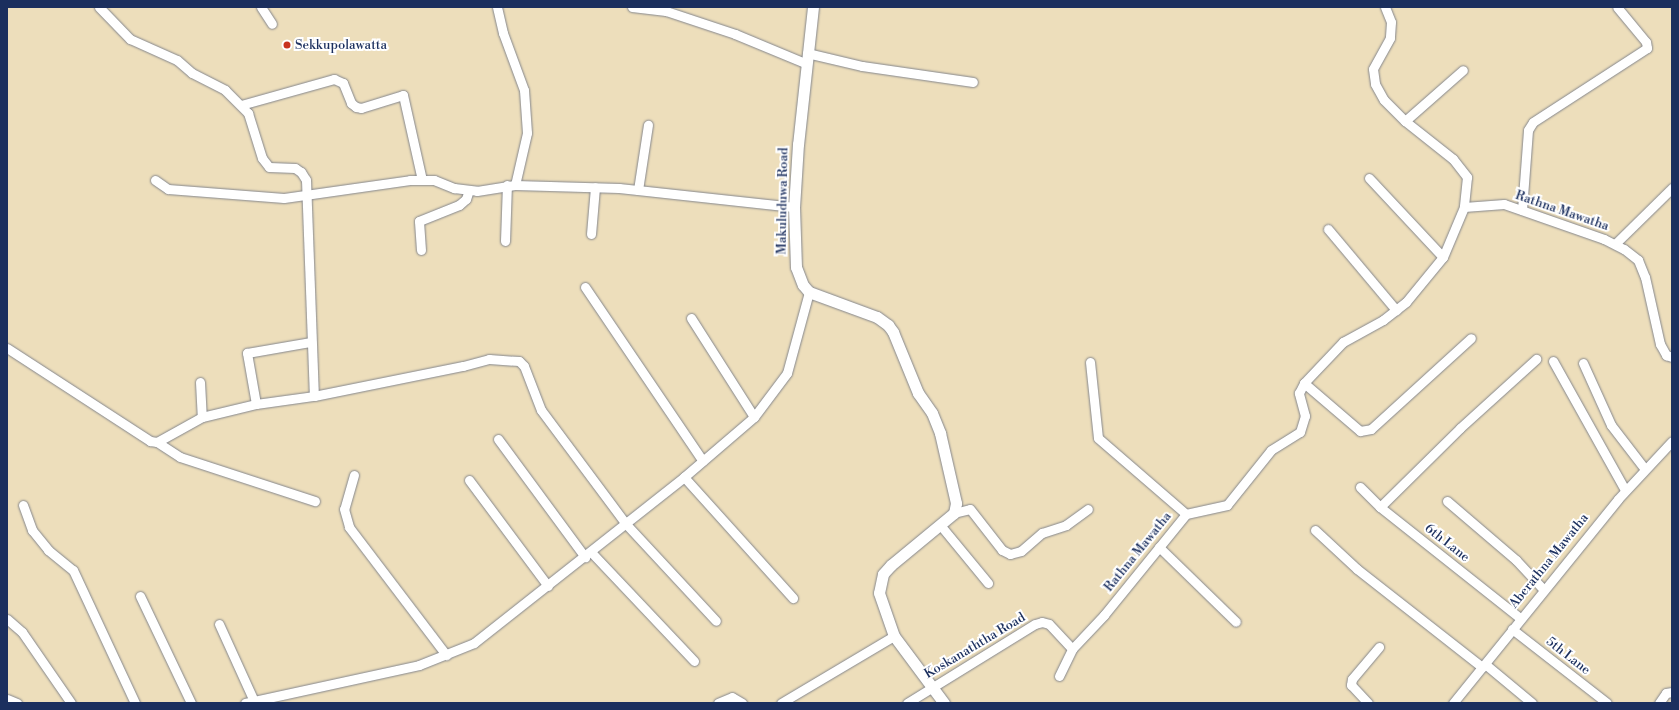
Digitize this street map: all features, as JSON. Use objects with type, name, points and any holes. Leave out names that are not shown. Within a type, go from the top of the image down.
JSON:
[{"type":"street","points":[[99,7],[122,34],[177,60],[192,73],[225,90],[248,113],[262,158],[269,167],[295,168],[301,172],[306,180],[314,396]]},
{"type":"street","points":[[261,7],[272,24]]},
{"type":"street","points":[[497,7],[503,33],[524,90],[527,133],[511,185],[505,240]]},
{"type":"street","points":[[632,7],[666,11],[806,58],[973,82]]},
{"type":"street","name":"Makuluduwa Road","points":[[809,292],[803,285],[796,267],[794,207],[806,58],[813,7]]},
{"type":"street","points":[[1385,7],[1391,22],[1390,38],[1373,69],[1375,84],[1384,100],[1405,121],[1453,159],[1467,177],[1464,207],[1443,258],[1406,302],[1396,310],[1343,342],[1304,383],[1360,431],[1371,430],[1471,338]]},
{"type":"street","points":[[1522,210],[1528,130],[1533,122],[1647,48],[1646,42],[1617,7]]},
{"type":"street","points":[[1405,121],[1463,70]]},
{"type":"street","points":[[241,105],[334,79],[343,83],[351,103],[356,107],[361,108],[403,96],[422,180]]},
{"type":"street","points":[[638,190],[648,125]]},
{"type":"street","points":[[1369,178],[1443,258]]},
{"type":"street","points":[[156,180],[168,189],[284,198],[306,193],[422,180],[434,180],[454,188],[469,190],[511,185],[595,187],[638,190],[794,207]]},
{"type":"street","points":[[591,234],[595,187]]},
{"type":"street","points":[[1615,244],[1672,188]]},
{"type":"street","points":[[421,250],[419,221],[459,205],[466,200],[469,190]]},
{"type":"street","name":"Rathna Mawatha","points":[[1464,207],[1504,204],[1615,244],[1638,260],[1645,277],[1660,344],[1666,355],[1672,357]]},
{"type":"street","points":[[1328,229],[1396,310]]},
{"type":"street","points":[[585,287],[703,461]]},
{"type":"street","points":[[219,624],[249,702],[419,665],[474,643],[626,524],[754,418],[787,373],[809,292],[877,317],[893,332],[918,393],[932,413],[940,433],[956,503],[954,513]]},
{"type":"street","points":[[691,318],[754,418]]},
{"type":"street","points":[[256,404],[247,353],[311,342]]},
{"type":"street","points":[[7,348],[150,441],[157,442],[180,456],[315,500]]},
{"type":"street","points":[[157,442],[202,417],[256,404],[314,396],[463,366],[489,359],[519,362],[524,366],[541,410],[626,524],[716,621]]},
{"type":"street","points":[[1380,507],[1460,428],[1536,359]]},
{"type":"street","points":[[1553,361],[1625,490]]},
{"type":"street","points":[[1090,362],[1098,438],[1186,514]]},
{"type":"street","points":[[1583,363],[1610,425],[1644,468]]},
{"type":"street","points":[[200,382],[202,417]]},
{"type":"street","name":"Rathna Mawatha","points":[[1059,676],[1072,649],[1104,616],[1186,514],[1227,505],[1271,450],[1300,432],[1305,416],[1299,393],[1304,383]]},
{"type":"street","points":[[498,439],[588,554],[694,661]]},
{"type":"street","name":"Aberathna Mawatha","points":[[1453,703],[1543,589],[1625,490],[1644,468],[1672,441]]},
{"type":"street","points":[[354,475],[344,510],[349,527],[446,655]]},
{"type":"street","points":[[684,477],[793,598]]},
{"type":"street","points":[[469,480],[548,586]]},
{"type":"street","name":"6th Lane","points":[[1360,487],[1380,507],[1520,618]]},
{"type":"street","points":[[1447,501],[1516,560],[1543,589]]},
{"type":"street","points":[[23,505],[32,530],[48,550],[73,570],[135,703]]},
{"type":"street","points":[[944,703],[894,636],[880,602],[879,587],[883,574],[910,550],[941,526],[954,513],[970,509],[1002,550],[1010,554],[1021,551],[1042,533],[1066,525],[1088,509]]},
{"type":"street","points":[[941,526],[988,583]]},
{"type":"street","points":[[1315,530],[1357,569],[1532,703]]},
{"type":"street","points":[[1159,548],[1236,622]]},
{"type":"street","points":[[140,596],[191,703]]},
{"type":"street","points":[[7,619],[22,632],[71,703]]},
{"type":"street","name":"Koskanaththa Road","points":[[907,703],[1042,622],[1057,630],[1072,649]]},
{"type":"street","name":"5th Lane","points":[[1512,629],[1607,703]]},
{"type":"street","points":[[781,703],[894,636]]},
{"type":"street","points":[[1368,703],[1351,685],[1352,679],[1378,647]]},
{"type":"street","points":[[1659,703],[1666,693],[1672,692]]},
{"type":"street","points":[[718,703],[732,697],[742,703]]},
{"type":"street","points":[[7,699],[17,703]]},
{"type":"place","name":"Sekkupolawatta","points":[[287,45]]}]
